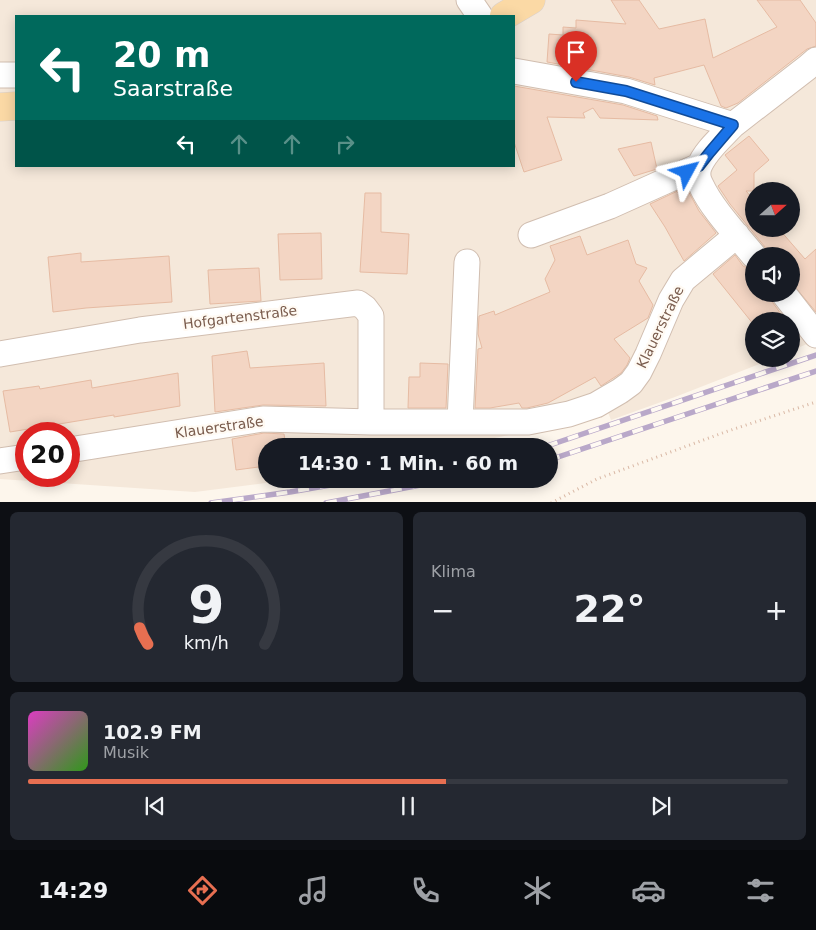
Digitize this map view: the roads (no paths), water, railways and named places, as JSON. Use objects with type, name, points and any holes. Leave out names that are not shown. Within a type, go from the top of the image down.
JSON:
[{"type":"main road","points":[[506,15],[531,0]]},
{"type":"main road","points":[[0,107],[15,106]]},
{"type":"street","points":[[469,0],[479,15]]},
{"type":"street","points":[[531,235],[610,206],[699,166],[733,125],[816,60]]},
{"type":"street","points":[[515,71],[626,91],[733,125]]},
{"type":"street","points":[[0,75],[15,75]]},
{"type":"street","points":[[699,166],[698,176],[700,184],[708,198],[747,247]]},
{"type":"street","name":"Klauerstraße","points":[[80,448],[263,419],[371,422],[528,422],[549,420],[596,405],[620,391],[639,372],[671,300],[683,280],[737,235]]},
{"type":"street","points":[[460,422],[467,262]]},
{"type":"street","points":[[790,302],[816,335]]},
{"type":"street","name":"Hofgartenstraße","points":[[0,354],[140,330],[358,303],[371,316],[371,422]]},
{"type":"street","points":[[0,462],[15,459]]},
{"type":"railway","points":[[558,442],[816,355]]},
{"type":"railway","points":[[558,457],[816,371]]},
{"type":"railway","points":[[218,502],[313,488]]},
{"type":"railway","points":[[331,502],[405,488]]}]
